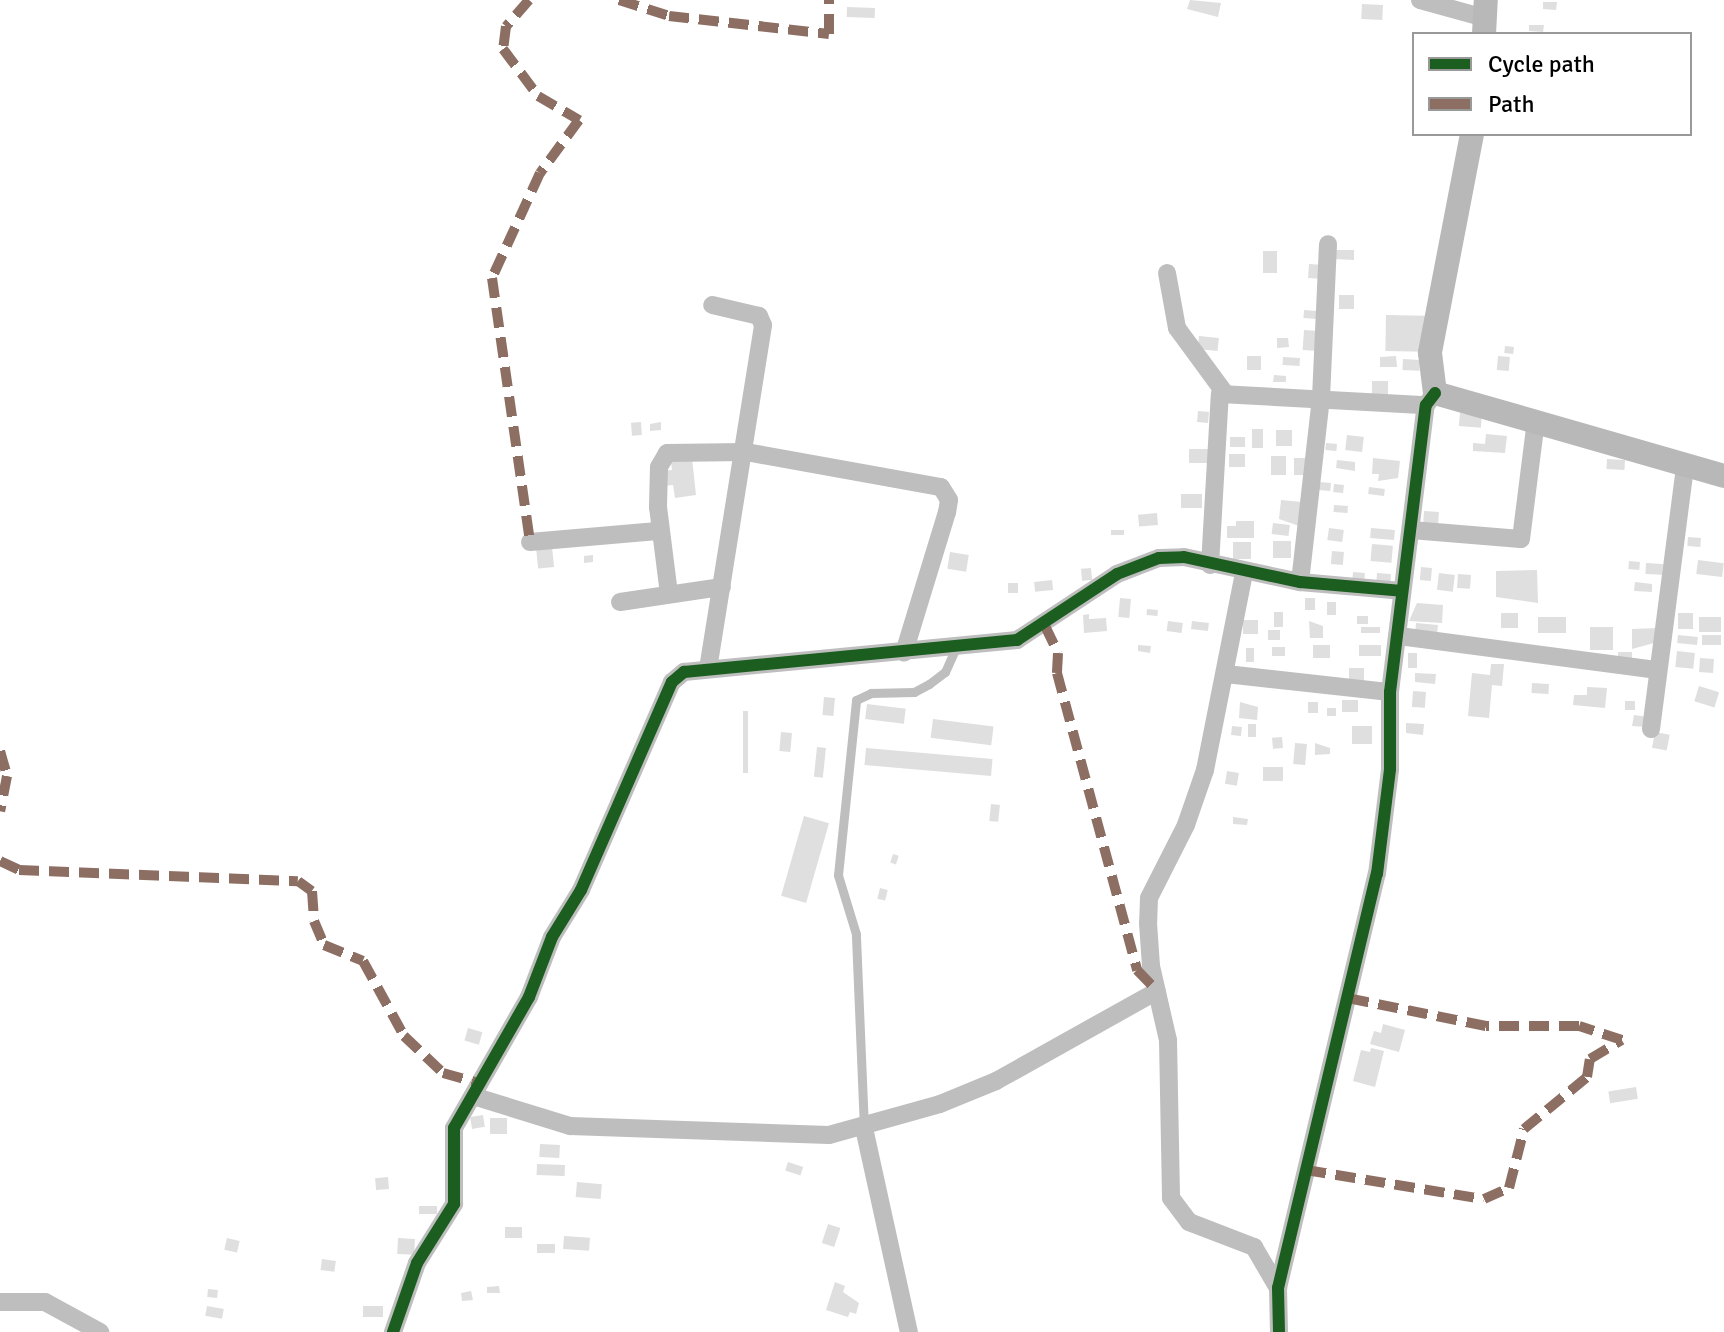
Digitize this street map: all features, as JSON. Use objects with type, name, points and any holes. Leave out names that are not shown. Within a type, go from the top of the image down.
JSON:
[{"type":"street","points":[[1420,0],[1485,17]]},
{"type":"street","points":[[1279,1332],[1278,1288],[1377,874],[1390,769],[1390,692],[1430,399],[1430,353],[1472,136]]},
{"type":"street","points":[[1300,582],[1321,398],[1328,244]]},
{"type":"street","points":[[1167,273],[1177,328],[1224,392]]},
{"type":"street","points":[[708,669],[746,452],[762,319],[712,305]]},
{"type":"street","points":[[1224,392],[1321,398],[1430,399],[1536,421],[1724,476]]},
{"type":"street","points":[[1210,565],[1218,401],[1224,392]]},
{"type":"street","points":[[1411,530],[1522,538],[1536,421]]},
{"type":"street","points":[[669,594],[658,531],[659,467],[667,453],[746,452],[941,487],[948,494],[947,512],[904,653]]},
{"type":"street","points":[[1651,729],[1685,467]]},
{"type":"street","points":[[530,542],[658,531]]},
{"type":"street","points":[[393,1332],[417,1263],[454,1204],[454,1128],[529,997],[552,937],[581,890],[672,682],[684,672],[904,653],[1027,637],[1117,574],[1159,558],[1184,557],[1244,573],[1300,582],[1402,591]]},
{"type":"street","points":[[1244,573],[1226,674],[1195,800],[1149,898],[1151,966],[1168,1040],[1171,1198],[1189,1222],[1254,1247],[1278,1288]]},
{"type":"street","points":[[620,602],[722,587]]},
{"type":"street","points":[[1399,636],[1658,670]]},
{"type":"street","points":[[1226,674],[1390,692]]},
{"type":"street","points":[[473,1096],[543,1121],[628,1131],[795,1137],[864,1128],[996,1081],[1157,991]]},
{"type":"street","points":[[864,1128],[909,1332]]},
{"type":"street","points":[[0,1302],[45,1302],[100,1332]]},
{"type":"lane","points":[[864,1128],[856,934],[838,875],[856,700],[929,684],[945,672],[957,646]]},
{"type":"building","points":[[1190,0],[1221,3],[1218,17],[1187,9]]},
{"type":"building","points":[[1543,2],[1557,2],[1556,10],[1543,9]]},
{"type":"building","points":[[1362,4],[1383,5],[1382,20],[1361,19]]},
{"type":"building","points":[[847,7],[875,8],[875,18],[847,17]]},
{"type":"building","points":[[1529,25],[1544,25],[1543,32],[1529,31]]},
{"type":"building","points":[[1335,250],[1354,250],[1354,260],[1334,259]]},
{"type":"building","points":[[1263,251],[1277,251],[1277,273],[1263,273]]},
{"type":"building","points":[[1309,264],[1324,265],[1323,279],[1308,278]]},
{"type":"building","points":[[1339,295],[1354,295],[1354,309],[1339,309]]},
{"type":"building","points":[[1304,310],[1317,311],[1316,319],[1303,318]]},
{"type":"building","points":[[1386,315],[1425,316],[1424,352],[1385,351]]},
{"type":"building","points":[[1304,330],[1320,331],[1319,351],[1303,350]]},
{"type":"building","points":[[1199,336],[1219,338],[1218,351],[1198,349]]},
{"type":"building","points":[[1277,338],[1288,338],[1289,347],[1277,348]]},
{"type":"building","points":[[1505,346],[1514,347],[1513,354],[1504,353]]},
{"type":"building","points":[[1247,356],[1261,356],[1261,370],[1247,370]]},
{"type":"building","points":[[1396,356],[1397,367],[1380,367],[1380,357]]},
{"type":"building","points":[[1498,356],[1510,357],[1509,371],[1497,370]]},
{"type":"building","points":[[1283,357],[1300,358],[1300,366],[1283,365]]},
{"type":"building","points":[[1403,359],[1420,360],[1419,371],[1402,370]]},
{"type":"building","points":[[1274,375],[1286,376],[1286,382],[1273,382]]},
{"type":"building","points":[[1372,381],[1388,381],[1388,396],[1372,396]]},
{"type":"building","points":[[1198,411],[1209,412],[1208,423],[1197,422]]},
{"type":"building","points":[[1460,413],[1482,415],[1481,428],[1459,426]]},
{"type":"building","points":[[641,422],[642,435],[632,436],[631,423]]},
{"type":"building","points":[[661,422],[661,430],[650,431],[650,424]]},
{"type":"building","points":[[1252,429],[1263,429],[1263,448],[1252,448]]},
{"type":"building","points":[[1276,430],[1292,430],[1292,446],[1276,446]]},
{"type":"building","points":[[1486,434],[1507,436],[1505,453],[1473,451],[1473,443],[1485,444]]},
{"type":"building","points":[[1347,435],[1364,437],[1362,452],[1345,450]]},
{"type":"building","points":[[1230,437],[1245,437],[1245,447],[1230,447]]},
{"type":"building","points":[[1326,443],[1337,444],[1336,451],[1325,450]]},
{"type":"building","points":[[1189,449],[1209,449],[1209,463],[1189,463]]},
{"type":"building","points":[[1229,454],[1245,454],[1245,467],[1229,467]]},
{"type":"building","points":[[1271,456],[1286,456],[1286,475],[1271,475]]},
{"type":"building","points":[[692,458],[696,495],[675,498],[673,485],[662,486],[660,471],[672,470],[671,461]]},
{"type":"building","points":[[1294,458],[1309,458],[1309,475],[1294,475]]},
{"type":"building","points":[[1373,458],[1400,461],[1398,478],[1378,481],[1379,474],[1372,474]]},
{"type":"building","points":[[1607,459],[1625,460],[1624,470],[1606,469]]},
{"type":"building","points":[[1337,460],[1355,462],[1355,471],[1336,468]]},
{"type":"building","points":[[1319,482],[1331,483],[1330,491],[1318,490]]},
{"type":"building","points":[[1334,484],[1344,485],[1343,493],[1333,492]]},
{"type":"building","points":[[1369,487],[1385,489],[1384,496],[1368,494]]},
{"type":"building","points":[[1181,494],[1202,494],[1202,508],[1181,508]]},
{"type":"building","points":[[1281,500],[1302,502],[1299,526],[1279,519]]},
{"type":"building","points":[[1334,505],[1348,506],[1347,513],[1334,512]]},
{"type":"building","points":[[1424,511],[1439,512],[1438,526],[1423,525]]},
{"type":"building","points":[[1157,513],[1158,525],[1139,527],[1138,515]]},
{"type":"building","points":[[1236,521],[1254,521],[1254,538],[1227,538],[1227,526],[1236,526]]},
{"type":"building","points":[[1273,523],[1290,525],[1289,536],[1272,534]]},
{"type":"building","points":[[1329,528],[1344,530],[1342,542],[1327,540]]},
{"type":"building","points":[[1371,528],[1395,530],[1394,540],[1370,538]]},
{"type":"building","points":[[1111,530],[1124,530],[1124,535],[1111,535]]},
{"type":"building","points":[[1688,537],[1701,538],[1700,547],[1687,546]]},
{"type":"building","points":[[1273,541],[1291,541],[1291,558],[1273,558]]},
{"type":"building","points":[[1233,542],[1251,542],[1251,559],[1233,559]]},
{"type":"building","points":[[1372,544],[1393,546],[1391,563],[1371,561]]},
{"type":"building","points":[[552,547],[554,567],[538,569],[536,549]]},
{"type":"building","points":[[1332,551],[1344,552],[1343,565],[1331,564]]},
{"type":"building","points":[[950,552],[969,555],[966,572],[947,569]]},
{"type":"building","points":[[593,555],[593,562],[584,563],[584,556]]},
{"type":"building","points":[[1698,560],[1724,563],[1722,577],[1696,574]]},
{"type":"building","points":[[1629,561],[1640,562],[1639,570],[1628,569]]},
{"type":"building","points":[[1646,563],[1663,564],[1662,575],[1645,574]]},
{"type":"building","points":[[1421,567],[1432,568],[1431,581],[1420,580]]},
{"type":"building","points":[[1091,568],[1092,580],[1082,581],[1081,569]]},
{"type":"building","points":[[1537,570],[1538,603],[1496,597],[1496,571]]},
{"type":"building","points":[[1353,572],[1365,573],[1364,582],[1352,581]]},
{"type":"building","points":[[1377,573],[1391,574],[1390,584],[1376,583]]},
{"type":"building","points":[[1439,573],[1455,575],[1453,592],[1437,590]]},
{"type":"building","points":[[1458,574],[1471,575],[1470,589],[1457,588]]},
{"type":"building","points":[[1052,580],[1053,590],[1035,592],[1034,582]]},
{"type":"building","points":[[1635,582],[1652,584],[1652,592],[1634,591]]},
{"type":"building","points":[[1008,583],[1018,583],[1018,593],[1008,593]]},
{"type":"building","points":[[1120,598],[1131,599],[1129,618],[1118,617]]},
{"type":"building","points":[[1305,598],[1315,598],[1315,610],[1305,610]]},
{"type":"building","points":[[1327,602],[1336,602],[1336,615],[1327,615]]},
{"type":"building","points":[[1417,603],[1443,605],[1442,623],[1409,621]]},
{"type":"building","points":[[1147,609],[1158,610],[1157,616],[1146,615]]},
{"type":"building","points":[[1274,612],[1283,612],[1283,627],[1274,627]]},
{"type":"building","points":[[1501,613],[1518,613],[1518,628],[1501,628]]},
{"type":"building","points":[[1678,613],[1693,613],[1693,629],[1678,629]]},
{"type":"building","points":[[1089,614],[1089,619],[1106,618],[1107,631],[1084,633],[1083,615]]},
{"type":"building","points":[[1357,616],[1368,616],[1368,624],[1357,624]]},
{"type":"building","points":[[1538,617],[1566,617],[1566,633],[1538,633]]},
{"type":"building","points":[[1699,617],[1721,617],[1721,632],[1699,632]]},
{"type":"building","points":[[1243,620],[1258,620],[1258,634],[1243,634]]},
{"type":"building","points":[[1168,621],[1183,623],[1181,633],[1167,631]]},
{"type":"building","points":[[1192,621],[1209,623],[1208,631],[1191,629]]},
{"type":"building","points":[[1309,621],[1323,626],[1323,638],[1310,638]]},
{"type":"building","points":[[1416,623],[1438,625],[1437,638],[1415,636]]},
{"type":"building","points":[[1361,627],[1380,627],[1380,633],[1361,633]]},
{"type":"building","points":[[1590,627],[1613,627],[1613,650],[1590,650]]},
{"type":"building","points":[[1658,628],[1658,642],[1632,649],[1632,629]]},
{"type":"building","points":[[1268,630],[1280,630],[1280,640],[1268,640]]},
{"type":"building","points":[[1678,635],[1698,637],[1697,645],[1677,643]]},
{"type":"building","points":[[1702,635],[1721,635],[1721,645],[1702,645]]},
{"type":"building","points":[[1138,645],[1151,646],[1150,653],[1138,651]]},
{"type":"building","points":[[1313,645],[1330,645],[1330,658],[1313,658]]},
{"type":"building","points":[[1359,645],[1381,645],[1381,656],[1359,656]]},
{"type":"building","points":[[1272,647],[1285,647],[1285,656],[1272,656]]},
{"type":"building","points":[[1246,648],[1254,648],[1254,662],[1246,662]]},
{"type":"building","points":[[1677,651],[1695,653],[1693,669],[1675,667]]},
{"type":"building","points":[[1618,652],[1632,652],[1632,660],[1618,660]]},
{"type":"building","points":[[1408,653],[1417,653],[1417,668],[1408,668]]},
{"type":"building","points":[[1700,658],[1714,659],[1713,673],[1699,672]]},
{"type":"building","points":[[1491,664],[1504,664],[1502,686],[1492,685],[1489,718],[1468,716],[1472,673],[1490,675]]},
{"type":"building","points":[[1349,668],[1364,668],[1364,682],[1349,682]]},
{"type":"building","points":[[1415,673],[1436,674],[1435,684],[1415,682]]},
{"type":"building","points":[[1532,683],[1549,684],[1548,694],[1531,693]]},
{"type":"building","points":[[1699,686],[1719,692],[1714,707],[1694,701]]},
{"type":"building","points":[[1587,687],[1607,688],[1605,708],[1573,705],[1574,695],[1587,695]]},
{"type":"building","points":[[1413,691],[1426,692],[1425,708],[1412,707]]},
{"type":"building","points":[[824,697],[835,698],[833,716],[822,715]]},
{"type":"building","points":[[1342,700],[1358,700],[1358,712],[1342,712]]},
{"type":"building","points":[[1625,701],[1635,701],[1635,710],[1625,710]]},
{"type":"building","points":[[1240,702],[1258,707],[1257,720],[1239,718]]},
{"type":"building","points":[[1308,702],[1318,702],[1318,713],[1308,713]]},
{"type":"building","points":[[867,704],[906,709],[904,724],[865,719]]},
{"type":"building","points":[[1327,708],[1336,708],[1336,716],[1327,716]]},
{"type":"building","points":[[743,711],[748,711],[748,773],[743,773]]},
{"type":"building","points":[[1634,715],[1648,717],[1646,727],[1632,726]]},
{"type":"building","points":[[933,719],[994,726],[991,745],[931,738]]},
{"type":"building","points":[[1406,723],[1424,724],[1423,735],[1406,733]]},
{"type":"building","points":[[1248,724],[1256,724],[1256,737],[1248,737]]},
{"type":"building","points":[[1232,726],[1242,727],[1241,736],[1231,735]]},
{"type":"building","points":[[1352,726],[1372,726],[1372,744],[1352,744]]},
{"type":"building","points":[[781,732],[792,733],[790,752],[779,751]]},
{"type":"building","points":[[1655,732],[1670,735],[1667,751],[1652,748]]},
{"type":"building","points":[[1282,737],[1283,748],[1273,749],[1272,738]]},
{"type":"building","points":[[1295,743],[1307,744],[1305,765],[1293,764]]},
{"type":"building","points":[[1315,743],[1330,748],[1330,754],[1315,755]]},
{"type":"building","points":[[817,747],[826,748],[823,778],[814,777]]},
{"type":"building","points":[[866,748],[993,759],[991,776],[865,765]]},
{"type":"building","points":[[1263,767],[1283,767],[1283,781],[1263,781]]},
{"type":"building","points":[[1227,771],[1239,773],[1237,786],[1225,784]]},
{"type":"building","points":[[991,804],[1000,805],[998,822],[989,821]]},
{"type":"building","points":[[804,816],[829,823],[806,903],[781,896]]},
{"type":"building","points":[[1233,817],[1248,819],[1247,825],[1233,824]]},
{"type":"building","points":[[893,854],[899,856],[896,864],[890,863]]},
{"type":"building","points":[[880,888],[888,890],[885,901],[877,899]]},
{"type":"building","points":[[1383,1024],[1405,1030],[1399,1052],[1370,1044],[1374,1031],[1381,1033]]},
{"type":"building","points":[[468,1028],[482,1032],[479,1045],[464,1040]]},
{"type":"building","points":[[1371,1048],[1384,1051],[1375,1087],[1353,1081],[1361,1050],[1370,1052]]},
{"type":"building","points":[[1636,1087],[1638,1099],[1610,1103],[1608,1091]]},
{"type":"building","points":[[483,1115],[485,1127],[472,1129],[470,1117]]},
{"type":"building","points":[[490,1118],[507,1118],[507,1134],[490,1134]]},
{"type":"building","points":[[540,1144],[560,1145],[559,1158],[539,1157]]},
{"type":"building","points":[[788,1162],[803,1167],[800,1176],[785,1171]]},
{"type":"building","points":[[537,1164],[565,1165],[565,1176],[537,1175]]},
{"type":"building","points":[[388,1177],[389,1189],[376,1190],[375,1178]]},
{"type":"building","points":[[577,1182],[602,1184],[601,1199],[576,1197]]},
{"type":"building","points":[[419,1206],[437,1206],[437,1214],[419,1214]]},
{"type":"building","points":[[828,1224],[840,1228],[834,1247],[822,1243]]},
{"type":"building","points":[[505,1227],[522,1227],[522,1238],[505,1238]]},
{"type":"building","points":[[564,1236],[590,1238],[589,1251],[563,1249]]},
{"type":"building","points":[[227,1238],[240,1241],[237,1253],[224,1250]]},
{"type":"building","points":[[398,1238],[415,1239],[414,1255],[397,1254]]},
{"type":"building","points":[[537,1244],[555,1244],[555,1253],[537,1253]]},
{"type":"building","points":[[322,1259],[336,1261],[334,1272],[320,1270]]},
{"type":"building","points":[[835,1282],[845,1286],[843,1292],[859,1303],[856,1314],[850,1312],[848,1317],[826,1310]]},
{"type":"building","points":[[499,1286],[500,1293],[487,1293],[487,1287]]},
{"type":"building","points":[[208,1289],[218,1290],[217,1298],[207,1297]]},
{"type":"building","points":[[471,1291],[473,1300],[462,1301],[461,1293]]},
{"type":"building","points":[[207,1306],[224,1309],[222,1319],[205,1316]]},
{"type":"building","points":[[363,1306],[383,1306],[383,1317],[363,1317]]},
{"type":"marked path","points":[[529,0],[506,26],[503,49],[538,96],[579,120],[540,173],[492,278],[530,542]]},
{"type":"marked path","points":[[619,0],[669,16],[829,34],[829,0]]},
{"type":"marked path","points":[[1045,626],[1058,653],[1057,673],[1137,970],[1157,991]]},
{"type":"marked path","points":[[0,751],[7,776],[0,811]]},
{"type":"marked path","points":[[0,861],[19,870],[298,881],[312,891],[314,921],[324,945],[363,961],[404,1036],[443,1073],[482,1084]]},
{"type":"marked path","points":[[1306,1170],[1484,1199],[1509,1188],[1524,1129],[1587,1077],[1590,1059],[1622,1040],[1579,1026],[1486,1026],[1347,998]]},
{"type":"cycle path","points":[[1279,1332],[1278,1288],[1377,874],[1390,769],[1390,692],[1426,405],[1435,393]]},
{"type":"cycle path","points":[[393,1332],[417,1263],[454,1204],[454,1128],[529,997],[552,937],[581,890],[672,682],[684,672],[1017,640],[1117,574],[1159,558],[1184,557],[1300,582],[1402,591]]}]
